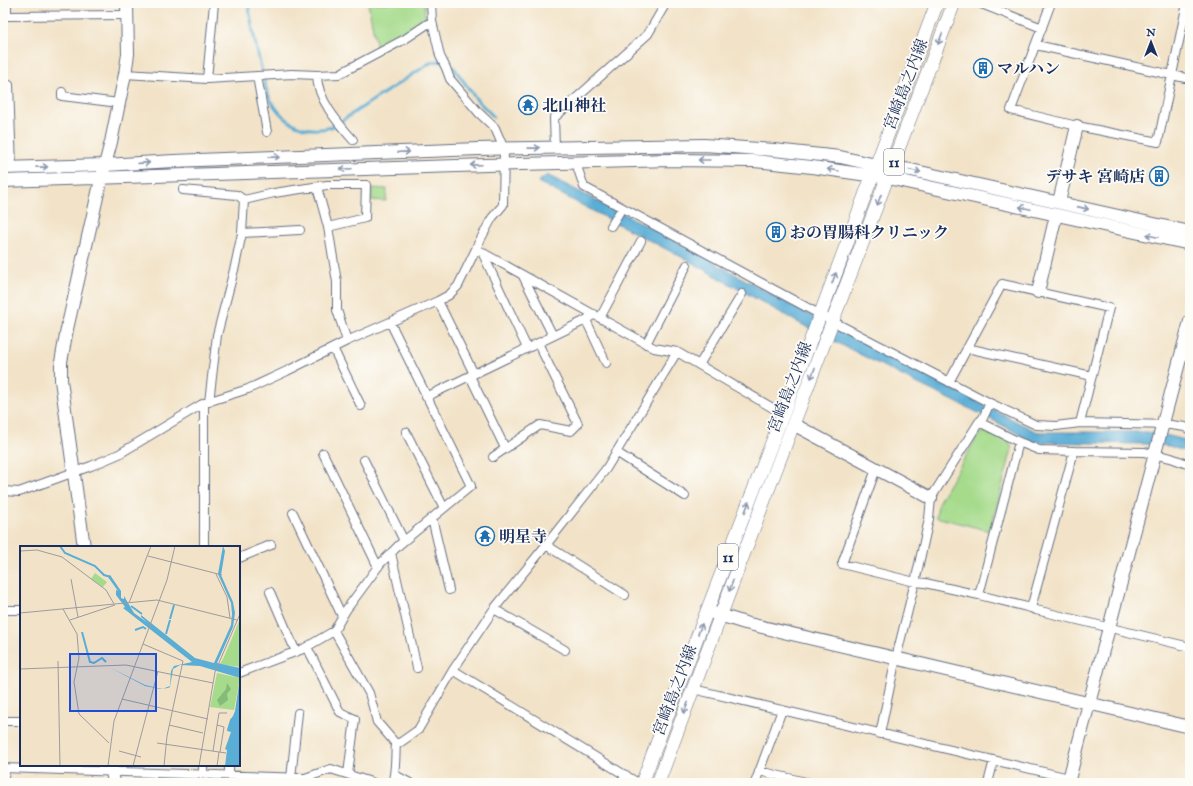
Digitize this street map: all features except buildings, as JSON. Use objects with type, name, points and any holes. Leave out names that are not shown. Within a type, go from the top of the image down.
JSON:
[{"type":"main road","name":"宮崎島之内線","points":[[642,783],[783,414],[937,3]]},
{"type":"main road","name":"宮崎島之内線","points":[[658,783],[954,3]]},
{"type":"street","points":[[7,3],[7,16],[127,9],[128,54],[125,74],[61,362],[61,380],[84,546]]},
{"type":"street","points":[[206,79],[214,3]]},
{"type":"street","points":[[431,3],[432,21],[440,56],[450,79],[479,113],[496,128],[504,149],[503,205],[492,218],[476,246],[528,348]]},
{"type":"street","points":[[555,148],[554,118],[648,34],[666,3]]},
{"type":"street","points":[[979,3],[1042,28]]},
{"type":"street","points":[[1051,3],[1011,110],[1076,126],[1158,142],[1187,3]]},
{"type":"street","points":[[125,74],[206,79],[292,74],[339,74],[405,39],[432,21]]},
{"type":"street","points":[[1036,45],[1190,79]]},
{"type":"street","points":[[317,75],[317,83],[334,119],[352,140]]},
{"type":"street","points":[[262,76],[267,132]]},
{"type":"street","points":[[9,85],[8,168],[103,171],[504,165],[671,160],[754,161],[812,167],[890,172],[1059,202],[1190,232]]},
{"type":"street","points":[[62,92],[62,96],[119,104]]},
{"type":"street","points":[[1059,202],[1076,126]]},
{"type":"street","points":[[3,181],[103,171],[174,161],[504,149],[704,145],[840,157],[874,170]]},
{"type":"street","points":[[576,162],[584,187],[830,328],[949,382],[1036,425],[1056,426],[1080,423],[1162,427],[1171,425],[1185,427],[1190,430]]},
{"type":"street","points":[[890,172],[1056,215],[1190,244]]},
{"type":"street","points":[[183,190],[237,195],[244,200],[274,193],[327,185],[366,185],[365,218],[328,227]]},
{"type":"street","points":[[317,187],[328,227],[337,282],[337,310],[348,341]]},
{"type":"street","points":[[204,546],[206,402],[217,335],[242,233],[244,200]]},
{"type":"street","points":[[611,226],[622,208]]},
{"type":"street","points":[[1038,292],[1056,215]]},
{"type":"street","points":[[242,233],[300,230]]},
{"type":"street","points":[[426,398],[597,316],[641,241]]},
{"type":"street","points":[[479,250],[646,344],[654,348],[677,352],[783,414]]},
{"type":"street","points":[[3,491],[19,492],[119,454],[206,402],[248,389],[348,341],[438,301],[449,295],[458,286],[479,250]]},
{"type":"street","points":[[646,344],[687,265]]},
{"type":"street","points":[[523,275],[554,336]]},
{"type":"street","points":[[949,382],[1002,284],[1109,308],[1080,423]]},
{"type":"street","points":[[699,365],[742,294]]},
{"type":"street","points":[[438,301],[505,448]]},
{"type":"street","points":[[586,320],[606,363]]},
{"type":"street","points":[[693,689],[994,760],[1069,780],[1108,627],[1190,321]]},
{"type":"street","points":[[240,673],[296,652],[334,631],[342,616],[378,567],[391,553],[471,486],[426,398],[390,322]]},
{"type":"street","points":[[493,456],[540,425],[571,431],[578,424],[538,343]]},
{"type":"street","points":[[333,348],[361,406]]},
{"type":"street","points":[[967,348],[1092,376]]},
{"type":"street","points":[[396,744],[418,730],[453,670],[494,608],[606,469],[677,352]]},
{"type":"street","points":[[880,734],[896,658],[929,519],[931,498],[981,420],[990,402]]},
{"type":"street","points":[[981,420],[1019,442],[1040,450],[1156,451],[1190,465]]},
{"type":"street","points":[[793,424],[931,498]]},
{"type":"street","points":[[406,432],[444,508]]},
{"type":"street","points":[[980,595],[1019,442]]},
{"type":"street","points":[[1031,608],[1074,451]]},
{"type":"street","points":[[616,452],[685,496]]},
{"type":"street","points":[[323,453],[378,567]]},
{"type":"street","points":[[364,460],[404,541]]},
{"type":"street","points":[[876,469],[842,564],[915,582],[980,595],[1108,627],[1189,644]]},
{"type":"street","points":[[293,513],[342,616]]},
{"type":"street","points":[[432,518],[449,590]]},
{"type":"street","points":[[240,558],[271,545]]},
{"type":"street","points":[[546,545],[625,594]]},
{"type":"street","points":[[391,553],[417,668]]},
{"type":"street","points":[[270,592],[296,652]]},
{"type":"street","points":[[494,608],[565,650]]},
{"type":"street","points":[[3,610],[20,610]]},
{"type":"street","points":[[707,611],[721,614],[745,623],[1190,727]]},
{"type":"street","points":[[334,631],[369,693],[377,722],[396,744],[394,779],[410,783]]},
{"type":"street","points":[[307,647],[340,712],[355,719],[348,774]]},
{"type":"street","points":[[453,670],[638,783]]},
{"type":"street","points":[[755,783],[782,710]]},
{"type":"street","points":[[291,778],[298,713]]},
{"type":"street","points":[[3,721],[20,721]]},
{"type":"street","points":[[988,783],[994,760]]},
{"type":"street","points":[[203,766],[203,779]]},
{"type":"street","points":[[229,766],[229,776]]},
{"type":"street","points":[[3,780],[4,768],[27,767],[112,773],[148,769],[203,779],[229,776],[305,778],[331,769],[374,783]]},
{"type":"street","points":[[759,771],[810,783]]},
{"type":"street","points":[[621,783],[626,775]]},
{"type":"green space","points":[[368,3],[424,3],[425,18],[412,31],[377,50]]},
{"type":"green space","points":[[372,188],[387,189],[386,201],[371,200]]},
{"type":"green space","points":[[986,431],[1010,443],[1012,449],[990,531],[936,517],[939,501],[979,434]]},
{"type":"water","points":[[547,175],[617,211],[612,221],[538,182]]},
{"type":"water","points":[[620,212],[787,303],[1035,431],[1147,432],[1190,442],[1190,453],[1169,446],[1144,444],[1036,442],[1030,440],[799,323],[691,262],[614,222]]},
{"type":"waterway","points":[[248,3],[259,58],[269,96],[282,115],[289,121],[304,128],[322,129],[332,127],[430,63],[439,61],[442,62]]},
{"type":"waterway","points":[[447,64],[454,68],[477,100],[494,117]]},
{"type":"place","name":"マルハン","points":[[983,68]]},
{"type":"place","name":"北山神社","points":[[528,105]]},
{"type":"place","name":"デサキ 宮崎店","points":[[1159,176]]},
{"type":"place","name":"おの胃腸科クリニック","points":[[776,232]]},
{"type":"place","name":"明星寺","points":[[485,536]]}]
